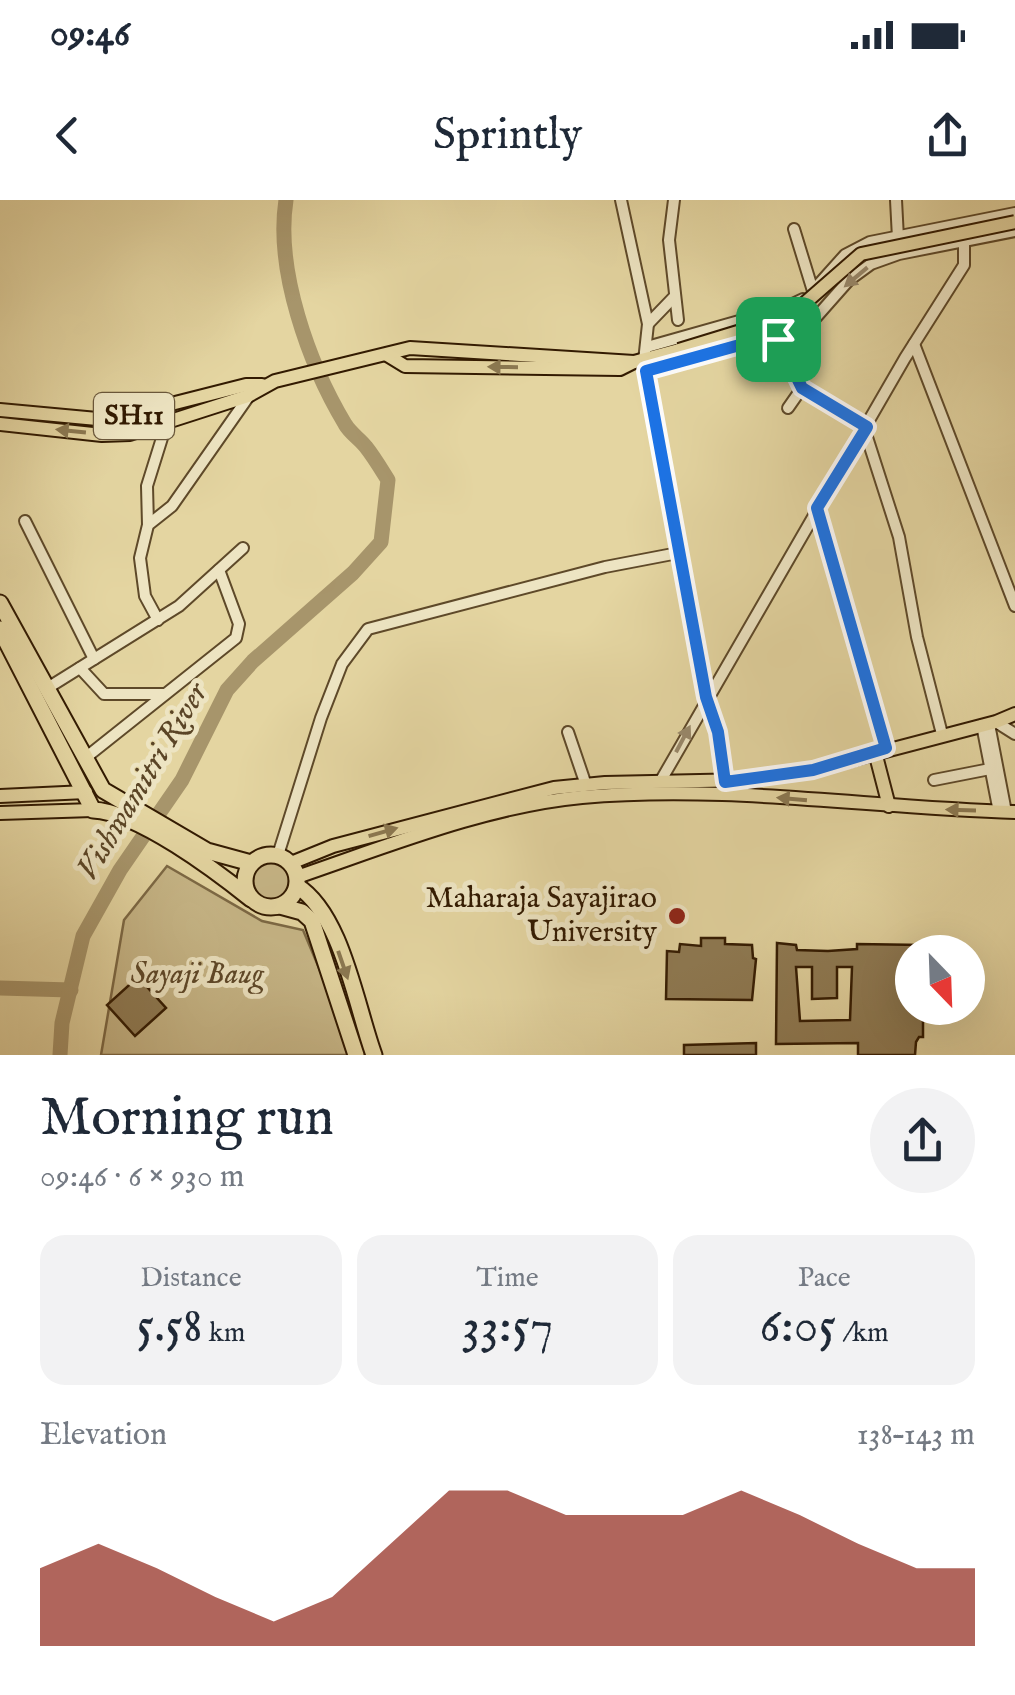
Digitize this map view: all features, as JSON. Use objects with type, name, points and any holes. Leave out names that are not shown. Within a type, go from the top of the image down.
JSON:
[{"type":"highway","points":[[0,602],[111,810]]},
{"type":"highway","points":[[0,629],[86,792],[111,810],[193,850],[251,863]]},
{"type":"highway","points":[[86,792],[103,790]]},
{"type":"highway","points":[[193,850],[251,899],[264,906],[302,912],[312,921],[356,1055]]},
{"type":"highway","points":[[251,899],[244,885],[251,863],[264,855],[291,870],[318,903],[331,926],[374,1055]]},
{"type":"highway","points":[[280,906],[288,901],[291,870]]},
{"type":"main road","points":[[643,360],[790,316],[861,254],[1015,222]]},
{"type":"main road","name":"SH11","points":[[0,410],[108,420],[381,356],[405,366],[620,369],[643,360]]},
{"type":"main road","points":[[0,424],[114,435],[167,422],[250,394],[270,383]]},
{"type":"main road","points":[[291,870],[311,852],[525,794],[586,784],[725,782],[813,770],[1015,714]]},
{"type":"main road","points":[[881,750],[889,806]]},
{"type":"main road","points":[[0,796],[86,792]]},
{"type":"main road","points":[[291,870],[488,817],[583,797],[767,796],[1006,812]]},
{"type":"main road","points":[[0,814],[111,810]]},
{"type":"street","points":[[621,200],[648,324],[643,360],[725,782]]},
{"type":"street","points":[[674,200],[669,240],[678,320]]},
{"type":"street","points":[[896,200],[899,254]]},
{"type":"street","points":[[643,360],[782,309],[813,291],[853,250],[898,234],[1015,213]]},
{"type":"street","points":[[794,229],[813,291]]},
{"type":"street","points":[[643,360],[776,335],[811,322],[849,280],[872,264],[899,254],[1015,231]]},
{"type":"street","points":[[660,782],[817,508],[964,265],[964,242]]},
{"type":"street","points":[[648,324],[674,296]]},
{"type":"street","points":[[776,335],[802,388],[866,429],[899,537],[917,637],[942,734]]},
{"type":"street","points":[[914,344],[1015,606]]},
{"type":"street","points":[[788,408],[802,388]]},
{"type":"street","points":[[148,525],[172,506],[250,394]]},
{"type":"street","points":[[158,620],[145,596],[140,558],[148,525],[147,486],[167,422]]},
{"type":"street","points":[[817,508],[881,750]]},
{"type":"street","points":[[25,521],[94,659]]},
{"type":"street","points":[[46,689],[180,606],[243,548]]},
{"type":"street","points":[[291,870],[320,718],[342,664],[368,629],[605,567],[678,553]]},
{"type":"street","points":[[84,760],[239,632],[219,570]]},
{"type":"street","points":[[80,668],[104,694],[166,694]]},
{"type":"street","points":[[989,724],[1015,734]]},
{"type":"street","points":[[989,724],[990,769],[1006,812]]},
{"type":"street","points":[[989,724],[1006,812]]},
{"type":"street","points":[[568,732],[586,784]]},
{"type":"street","points":[[934,780],[990,769]]},
{"type":"green space","points":[[270,862],[284,867],[289,881],[284,895],[270,900],[256,895],[251,881],[256,867]]},
{"type":"green space","name":"Sayaji Baug","points":[[167,866],[262,921],[303,930],[337,1011],[350,1055],[101,1055],[124,920]]},
{"type":"building","points":[[701,938],[725,938],[725,944],[752,945],[756,959],[752,1000],[666,999],[667,951],[679,952],[680,944],[701,946]]},
{"type":"building","points":[[777,943],[796,945],[797,950],[828,951],[857,949],[857,944],[895,945],[895,1025],[923,1025],[923,1037],[916,1042],[915,1055],[858,1055],[858,1043],[776,1044]],"holes":[[[796,967],[812,967],[812,999],[837,998],[837,967],[852,967],[850,1020],[800,1021]]]},
{"type":"building","points":[[138,977],[166,1008],[135,1036],[107,1005]]},
{"type":"building","points":[[756,1043],[756,1055],[684,1055],[684,1045]]},
{"type":"waterway","name":"Vishwamitri River","points":[[60,1055],[62,1023],[83,936],[120,870],[182,780],[227,690],[381,542],[388,480],[345,424],[308,345],[290,286],[284,227],[286,200]]},
{"type":"waterway","points":[[0,988],[71,990]]},
{"type":"place","name":"Maharaja Sayajirao University","points":[[677,916]]},
{"type":"route","points":[[776,335],[778,339],[802,388],[867,427],[817,508],[886,748],[813,770],[725,782],[646,371],[776,335]]}]
